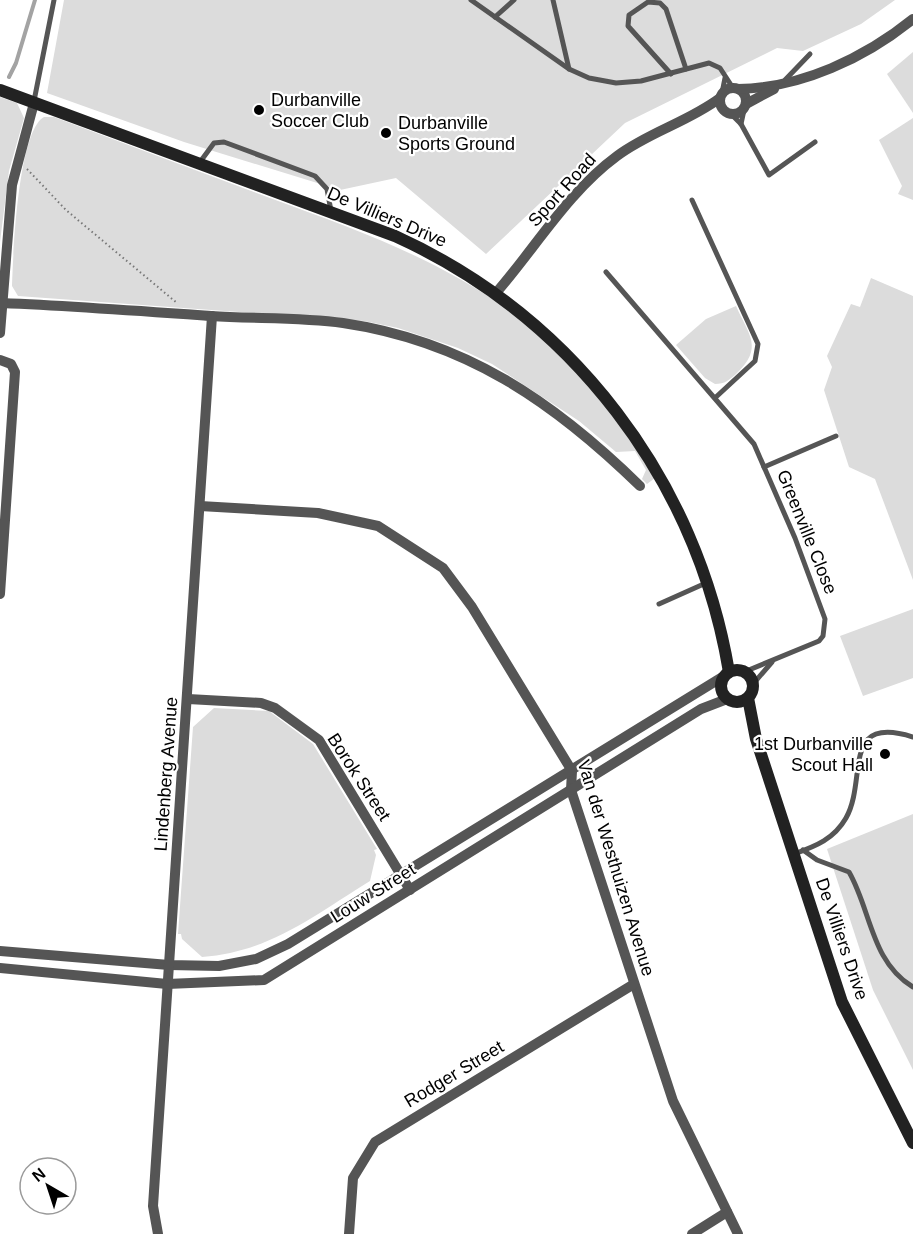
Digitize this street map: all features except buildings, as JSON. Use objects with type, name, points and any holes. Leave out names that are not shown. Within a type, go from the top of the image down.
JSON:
[{"type":"street","points":[[728,113],[720,103],[728,92],[782,84],[846,61],[882,41],[913,19]]},
{"type":"street","points":[[745,107],[782,84]]},
{"type":"street","name":"De Villiers Drive","points":[[0,90],[200,162],[418,246],[496,293],[561,347],[625,420],[670,493],[706,583],[734,673],[721,688],[756,739]]},
{"type":"street","points":[[728,92],[746,97],[745,107]]},
{"type":"street","name":"Sport Road","points":[[496,293],[573,197],[601,169],[653,133],[701,112],[728,92]]},
{"type":"street","points":[[0,333],[6,234],[17,163],[34,103]]},
{"type":"street","name":"Sport Road","points":[[701,112],[728,113],[745,107]]},
{"type":"street","points":[[2,303],[341,322],[399,333],[447,350],[493,371],[551,408],[594,442],[640,486]]},
{"type":"street","name":"Lindenberg Avenue","points":[[158,1234],[153,1206],[212,316]]},
{"type":"street","points":[[0,360],[11,364],[15,372],[0,594]]},
{"type":"street","name":"Van der Westhuizen Avenue","points":[[200,506],[318,513],[378,526],[443,568],[472,607],[572,771],[571,790],[673,1101],[738,1234]]},
{"type":"street","points":[[731,701],[748,698],[753,684],[734,673]]},
{"type":"street","name":"Louw Street","points":[[0,951],[169,965],[231,965],[267,955],[734,673]]},
{"type":"street","name":"De Villiers Drive","points":[[748,698],[756,739],[798,852],[842,1002],[913,1143]]},
{"type":"street","name":"Borok Street","points":[[188,699],[261,703],[282,712],[319,740],[410,890]]},
{"type":"street","name":"Louw Street","points":[[0,968],[167,984],[264,980],[701,709],[731,701]]},
{"type":"street","name":"Rodger Street","points":[[349,1234],[353,1178],[375,1142],[634,984]]},
{"type":"street","points":[[692,1234],[727,1212]]},
{"type":"lane","points":[[34,103],[54,0]]},
{"type":"lane","points":[[471,0],[569,69],[589,78],[616,83],[641,81],[713,64],[720,68],[728,92]]},
{"type":"lane","points":[[495,17],[514,0]]},
{"type":"lane","points":[[553,0],[569,69]]},
{"type":"lane","points":[[671,74],[627,23],[629,15],[646,3],[660,1],[666,9],[686,69]]},
{"type":"lane","points":[[782,84],[810,54]]},
{"type":"lane","points":[[725,78],[728,92]]},
{"type":"lane","points":[[741,124],[745,107]]},
{"type":"lane","points":[[728,113],[741,124],[769,175],[815,142]]},
{"type":"lane","points":[[200,162],[214,143],[224,142],[315,177],[327,189],[332,212]]},
{"type":"lane","points":[[693,200],[758,344],[755,361],[716,397]]},
{"type":"lane","name":"Greenville Close","points":[[606,272],[749,436],[795,538],[825,619],[823,636],[819,642],[773,661],[734,673]]},
{"type":"lane","points":[[764,467],[836,436]]},
{"type":"lane","points":[[659,604],[706,583]]},
{"type":"lane","name":"Greenville Close","points":[[753,684],[773,661]]},
{"type":"lane","points":[[798,852],[824,842],[845,819],[853,797],[861,749],[868,739],[882,731],[913,737]]},
{"type":"lane","points":[[798,852],[849,872],[878,946],[891,967],[913,987]]},
{"type":"path","points":[[17,163],[30,171],[66,210],[174,299],[187,314]]},
{"type":"shaded area","name":"Durbanville Sports Ground","points":[[64,0],[895,0],[861,24],[803,51],[777,48],[625,123],[486,254],[396,178],[340,190],[184,142],[47,93]]},
{"type":"shaded area","points":[[913,52],[913,113],[887,74]]},
{"type":"shaded area","points":[[0,97],[17,103],[24,118],[9,171],[0,242]]},
{"type":"shaded area","points":[[44,117],[54,117],[338,223],[402,250],[464,282],[525,322],[563,356],[597,395],[655,478],[647,484],[642,479],[646,470],[635,451],[616,452],[579,421],[492,364],[458,348],[398,328],[364,321],[18,296],[12,286],[19,195],[28,145],[35,127]]},
{"type":"shaded area","points":[[913,118],[913,200],[898,194],[902,186],[879,140]]},
{"type":"shaded area","points":[[871,278],[913,296],[913,580],[875,479],[849,467],[824,390],[832,367],[827,356],[851,304],[860,307]]},
{"type":"shaded area","points":[[736,306],[749,333],[752,349],[745,365],[736,374],[724,382],[715,384],[705,378],[676,345],[706,319]]},
{"type":"shaded area","points":[[913,609],[913,678],[863,696],[840,636]]},
{"type":"shaded area","points":[[214,708],[269,711],[313,744],[377,849],[374,850],[376,855],[370,881],[310,919],[249,948],[202,957],[182,939],[181,934],[178,934],[193,727]]},
{"type":"shaded area","points":[[913,814],[913,1070],[873,990],[827,849]]},
{"type":"waterway","points":[[9,77],[16,63],[35,0]]},
{"type":"place","name":"Durbanville Soccer Club","points":[[259,110]]},
{"type":"place","name":"Durbanville Sports Ground","points":[[386,133]]},
{"type":"place","name":"1st Durbanville Scout Hall","points":[[885,754]]}]
